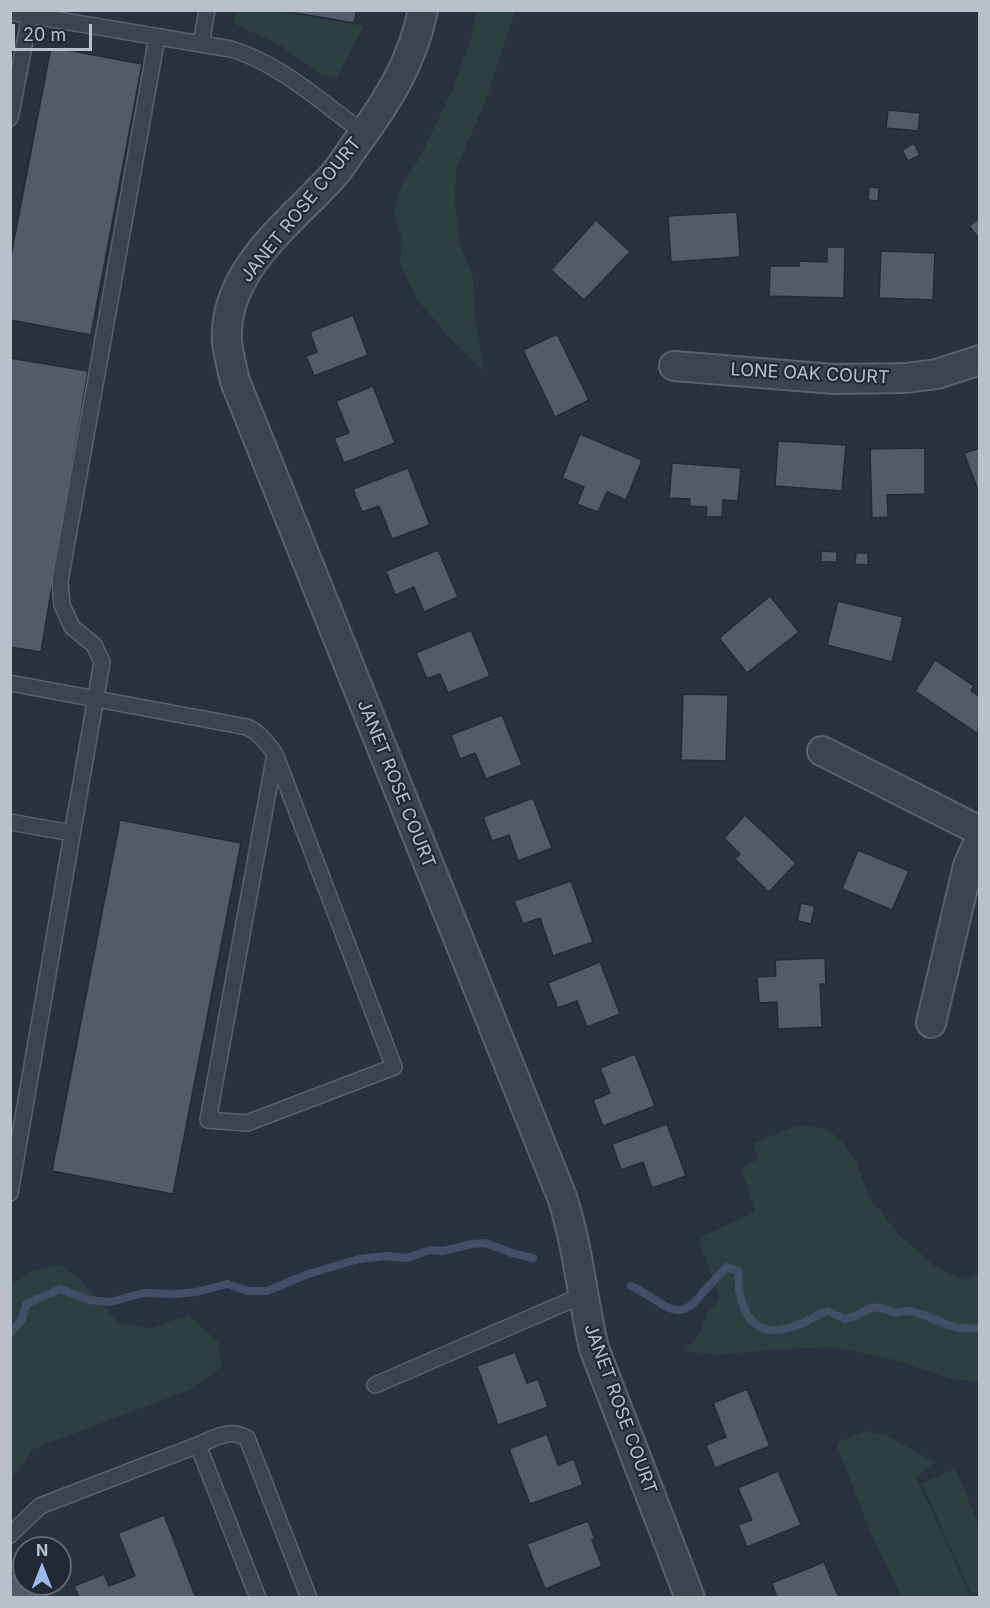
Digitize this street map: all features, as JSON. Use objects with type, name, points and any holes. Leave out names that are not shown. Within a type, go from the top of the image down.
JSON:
[{"type":"street","name":"JANET ROSE COURT","points":[[423,10],[409,60],[393,92],[333,176],[262,251],[239,283],[230,314],[227,339],[240,392],[562,1197],[575,1241],[594,1348],[690,1598]]},
{"type":"street","name":"LONE OAK COURT","points":[[674,366],[834,379],[906,378],[937,374],[980,360]]},
{"type":"street","points":[[822,751],[980,831]]},
{"type":"street","points":[[931,1023],[968,866],[980,838]]},
{"type":"lane","points":[[201,45],[207,10]]},
{"type":"lane","points":[[10,12],[30,13],[231,49],[250,55],[268,64],[364,133]]},
{"type":"lane","points":[[10,118],[30,13]]},
{"type":"lane","points":[[11,1184],[102,662],[94,645],[72,627],[62,605],[60,581],[157,37]]},
{"type":"lane","points":[[10,683],[247,727],[264,738],[275,754],[394,1067],[247,1123],[208,1120],[275,754]]},
{"type":"lane","points":[[10,822],[72,833]]},
{"type":"lane","points":[[375,1385],[583,1295]]},
{"type":"lane","points":[[10,1535],[40,1506],[227,1434],[238,1434],[247,1438],[309,1598]]},
{"type":"lane","points":[[198,1445],[258,1598]]},
{"type":"green space","points":[[236,11],[278,11],[364,26],[336,78],[321,74],[278,44],[233,23]]},
{"type":"green space","points":[[477,11],[515,11],[485,103],[456,167],[455,199],[459,240],[473,278],[475,321],[484,371],[453,342],[417,299],[400,263],[402,241],[394,214],[401,186],[418,161],[452,91],[471,39]]},
{"type":"green space","points":[[808,1125],[828,1130],[843,1142],[856,1162],[869,1197],[899,1235],[936,1267],[964,1280],[979,1274],[979,1382],[952,1379],[891,1359],[833,1347],[719,1355],[685,1351],[701,1331],[707,1313],[720,1299],[698,1238],[755,1212],[741,1168],[758,1159],[754,1143],[791,1128]]},
{"type":"green space","points":[[60,1264],[78,1278],[118,1322],[149,1329],[188,1315],[219,1343],[221,1367],[191,1389],[33,1449],[11,1479],[11,1285],[32,1271]]},
{"type":"green space","points":[[865,1431],[886,1435],[936,1463],[916,1477],[971,1597],[902,1597],[868,1526],[836,1443]]},
{"type":"green space","points":[[955,1469],[979,1525],[979,1593],[972,1596],[922,1483]]},
{"type":"building","points":[[278,10],[357,10],[354,23]]},
{"type":"building","points":[[51,47],[142,64],[91,335],[10,320],[10,261]]},
{"type":"building","points":[[888,110],[920,113],[918,131],[886,128]]},
{"type":"building","points":[[914,143],[920,155],[908,161],[902,150]]},
{"type":"building","points":[[869,187],[879,188],[878,201],[868,200]]},
{"type":"building","points":[[737,212],[740,257],[671,262],[668,216]]},
{"type":"building","points":[[980,218],[980,240],[969,226]]},
{"type":"building","points":[[596,220],[630,252],[584,300],[551,270]]},
{"type":"building","points":[[827,247],[845,247],[844,298],[769,296],[770,266],[799,266],[799,261],[827,262]]},
{"type":"building","points":[[881,251],[935,253],[933,300],[879,298]]},
{"type":"building","points":[[353,315],[368,355],[314,376],[306,356],[317,352],[310,332]]},
{"type":"building","points":[[557,334],[589,400],[555,417],[523,350]]},
{"type":"building","points":[[10,358],[88,371],[41,652],[10,647]]},
{"type":"building","points":[[373,386],[395,443],[344,463],[334,438],[349,433],[336,401]]},
{"type":"building","points":[[580,434],[642,460],[626,500],[607,492],[598,512],[577,504],[584,487],[562,478]]},
{"type":"building","points":[[778,441],[846,445],[842,491],[775,486]]},
{"type":"building","points":[[925,448],[925,494],[887,495],[888,517],[872,518],[870,449]]},
{"type":"building","points":[[980,448],[980,496],[964,453]]},
{"type":"building","points":[[672,463],[741,468],[738,501],[723,500],[722,517],[706,517],[707,507],[689,506],[690,499],[669,498]]},
{"type":"building","points":[[408,468],[430,525],[392,539],[379,506],[362,512],[353,489]]},
{"type":"building","points":[[438,550],[458,597],[424,612],[414,587],[395,595],[386,571]]},
{"type":"building","points":[[821,551],[837,552],[837,562],[821,562]]},
{"type":"building","points":[[856,553],[868,553],[868,565],[855,564]]},
{"type":"building","points":[[770,596],[799,632],[747,673],[719,638]]},
{"type":"building","points":[[838,601],[903,617],[892,662],[827,645]]},
{"type":"building","points":[[471,630],[490,676],[448,693],[440,674],[427,679],[416,653]]},
{"type":"building","points":[[935,660],[974,686],[971,691],[980,697],[978,734],[915,691]]},
{"type":"building","points":[[683,694],[728,695],[726,761],[681,760]]},
{"type":"building","points":[[502,715],[522,765],[486,779],[475,753],[460,759],[451,735]]},
{"type":"building","points":[[533,798],[552,848],[518,861],[509,835],[492,841],[483,817]]},
{"type":"building","points":[[745,815],[796,863],[769,892],[735,859],[740,854],[724,838]]},
{"type":"building","points":[[120,820],[241,843],[173,1194],[52,1171]]},
{"type":"building","points":[[858,850],[909,871],[892,910],[842,889]]},
{"type":"building","points":[[571,881],[593,942],[553,956],[540,918],[523,924],[514,901]]},
{"type":"building","points":[[801,903],[815,906],[811,924],[797,921]]},
{"type":"building","points":[[825,958],[826,984],[820,984],[822,1027],[778,1029],[777,1002],[759,1003],[757,977],[776,976],[775,960]]},
{"type":"building","points":[[600,962],[620,1014],[587,1027],[577,1001],[558,1008],[548,983]]},
{"type":"building","points":[[635,1054],[655,1106],[603,1126],[593,1100],[610,1093],[600,1068]]},
{"type":"building","points":[[667,1124],[686,1176],[652,1188],[643,1162],[621,1170],[612,1144]]},
{"type":"building","points":[[515,1352],[527,1383],[538,1379],[548,1407],[498,1425],[477,1366]]},
{"type":"building","points":[[747,1389],[770,1446],[715,1468],[706,1445],[726,1437],[713,1403]]},
{"type":"building","points":[[547,1434],[558,1465],[574,1459],[583,1485],[530,1504],[509,1449]]},
{"type":"building","points":[[778,1471],[801,1525],[747,1547],[738,1525],[752,1520],[738,1488]]},
{"type":"building","points":[[164,1515],[196,1598],[79,1598],[74,1586],[104,1574],[109,1586],[135,1576],[118,1533]]},
{"type":"building","points":[[588,1521],[595,1539],[592,1540],[602,1566],[545,1589],[527,1544]]},
{"type":"building","points":[[824,1562],[839,1598],[777,1598],[772,1583]]},
{"type":"building","points":[[12,1574],[12,1596],[49,1596],[50,1598],[10,1598],[10,1575]]},
{"type":"waterway","points":[[10,1333],[22,1320],[26,1304],[60,1289],[89,1300],[110,1302],[144,1293],[196,1292],[227,1284],[248,1291],[267,1291],[308,1274],[359,1259],[387,1256],[407,1258],[430,1250],[443,1251],[485,1243],[533,1258]]},
{"type":"waterway","points":[[631,1286],[671,1309],[681,1310],[693,1303],[727,1267],[738,1271],[739,1291],[744,1307],[749,1317],[762,1328],[780,1330],[803,1323],[828,1311],[845,1319],[873,1308],[886,1309],[895,1313],[903,1311],[919,1313],[960,1328],[980,1328]]}]
